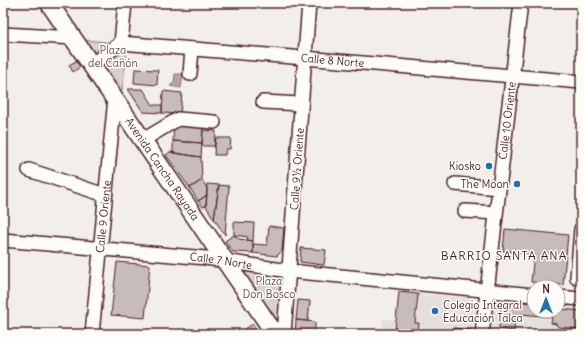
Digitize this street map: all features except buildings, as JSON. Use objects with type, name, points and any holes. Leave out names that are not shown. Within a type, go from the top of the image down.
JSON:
[{"type":"main road","name":"Avenida Cancha Rayada","points":[[49,3],[275,334]]},
{"type":"street","points":[[92,64],[121,43],[125,3]]},
{"type":"street","name":"Calle 9½ Oriente","points":[[284,334],[309,3]]},
{"type":"street","name":"Calle 10 Oriente","points":[[482,334],[521,3]]},
{"type":"street","points":[[3,34],[74,38]]},
{"type":"street","name":"Calle 8 Norte","points":[[121,43],[581,82]]},
{"type":"street","points":[[190,74],[192,48]]},
{"type":"street","name":"Calle 9 Oriente","points":[[92,334],[114,98]]},
{"type":"street","points":[[263,102],[302,104]]},
{"type":"street","points":[[143,140],[178,119],[214,122]]},
{"type":"street","points":[[29,170],[105,195]]},
{"type":"street","points":[[455,184],[499,188]]},
{"type":"street","points":[[465,211],[496,213]]},
{"type":"street","points":[[577,278],[581,228]]},
{"type":"street","name":"Calle 7 Norte","points":[[3,240],[206,258],[289,271],[526,294]]},
{"type":"street","points":[[566,298],[581,299]]},
{"type":"shaded area","points":[[175,74],[183,74],[181,88],[170,86],[174,82]]},
{"type":"shaded area","name":"Colegio Integral Educación Talca","points":[[398,292],[470,298],[475,304],[472,334],[381,334],[383,319],[396,320]]},
{"type":"shaded area","points":[[493,294],[526,298],[526,319],[566,319],[566,302],[581,304],[581,334],[489,334]]},
{"type":"green space","name":"Plaza del Cañón","points":[[85,40],[128,44],[122,90]]},
{"type":"green space","name":"Plaza Don Bosco","points":[[248,270],[279,275],[283,279],[281,322],[276,323],[243,276]]},
{"type":"place","name":"Kiosko","points":[[489,166]]},
{"type":"place","name":"The Moon","points":[[517,184]]},
{"type":"place","name":"Colegio Integral Educación Talca","points":[[435,311]]},
{"type":"district","name":"BARRIO SANTA ANA","points":[[504,256]]}]
